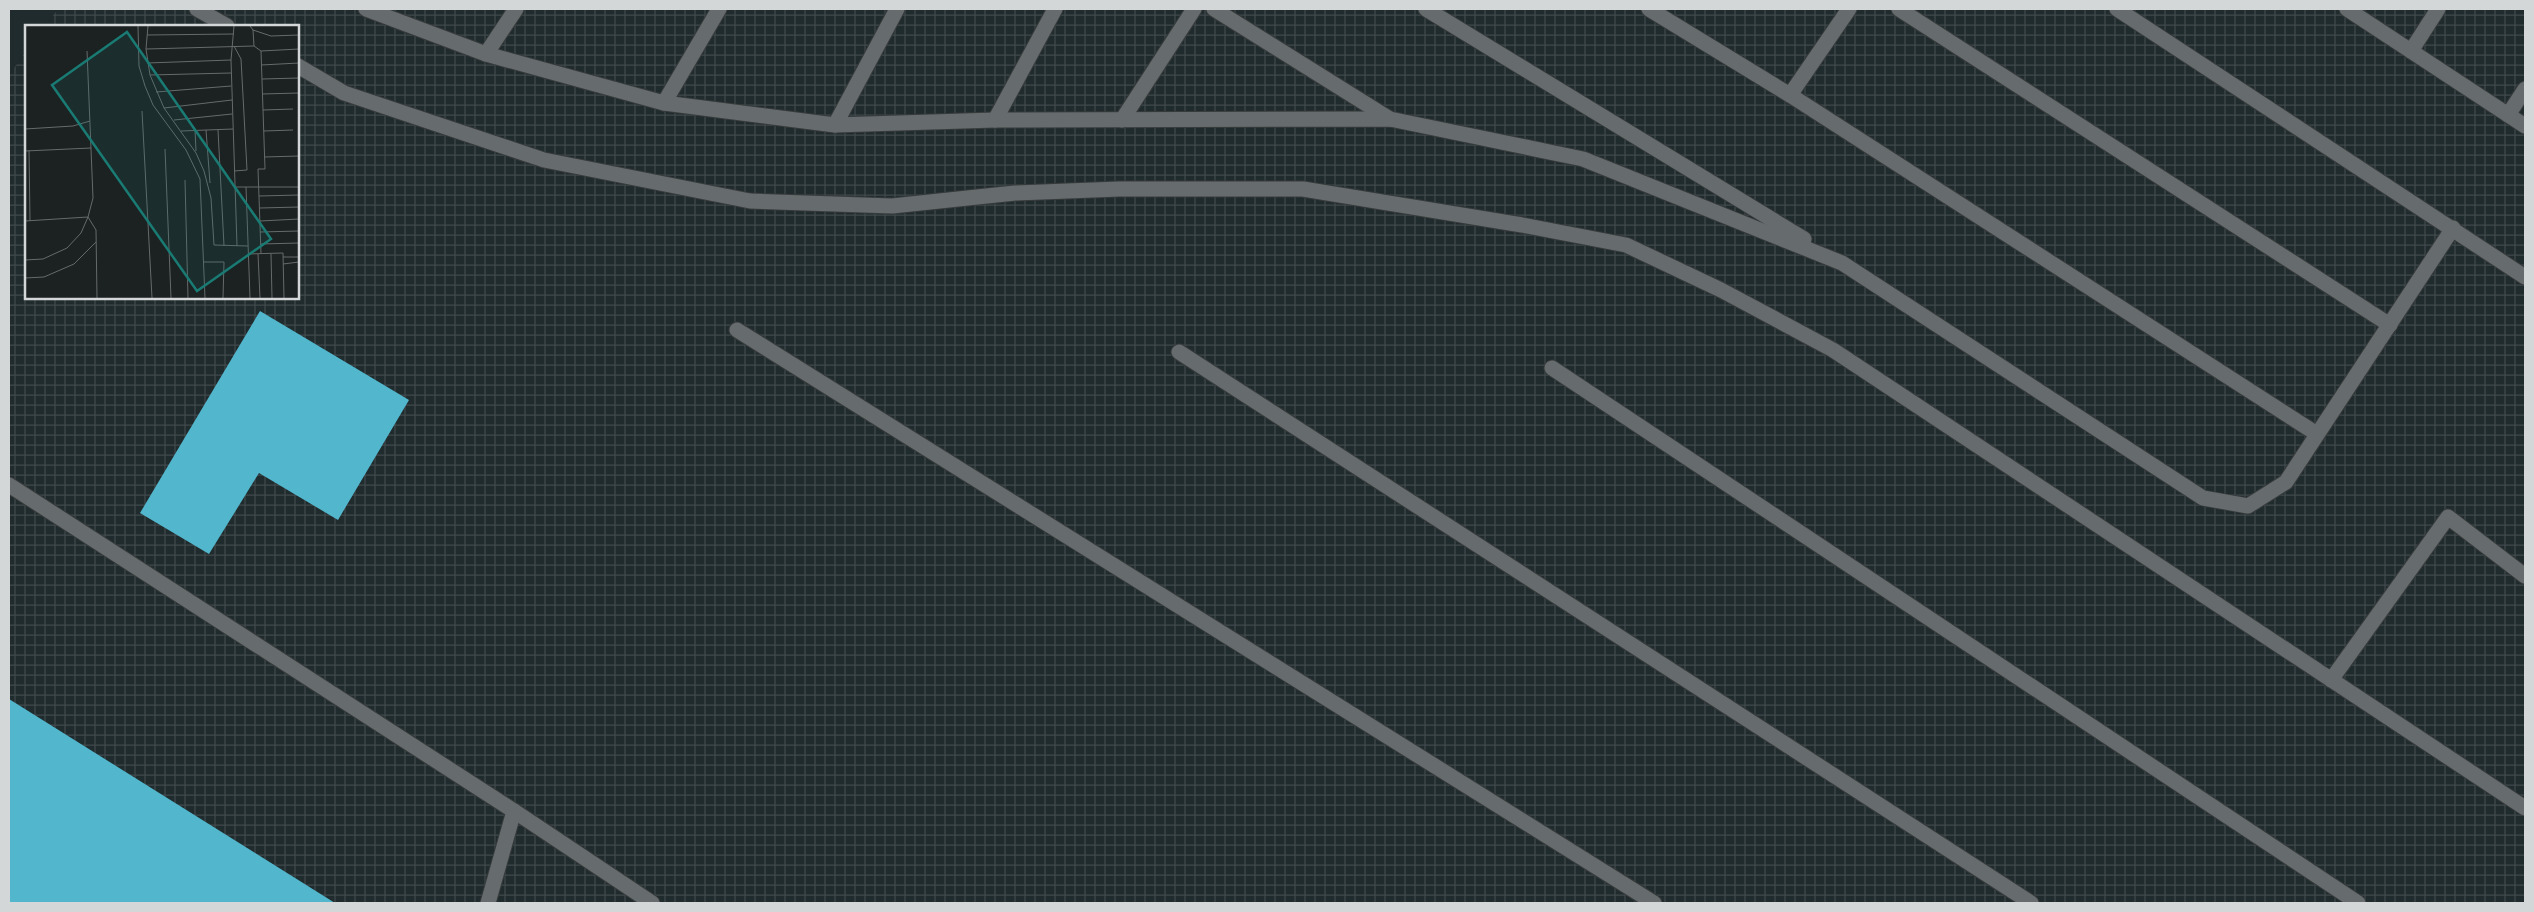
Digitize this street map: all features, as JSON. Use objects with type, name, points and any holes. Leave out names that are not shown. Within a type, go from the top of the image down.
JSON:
[{"type":"lane","points":[[197,9],[225,25]]},
{"type":"lane","points":[[367,9],[486,54],[664,103],[835,125],[995,120],[1390,120],[1583,159],[1842,263]]},
{"type":"lane","points":[[486,54],[516,9]]},
{"type":"lane","points":[[664,103],[719,9]]},
{"type":"lane","points":[[835,125],[897,9]]},
{"type":"lane","points":[[995,120],[1055,9]]},
{"type":"lane","points":[[1122,120],[1194,9]]},
{"type":"lane","points":[[1214,9],[1390,120]]},
{"type":"lane","points":[[1426,9],[1842,263],[2203,498],[2248,506],[2286,482],[2453,228]]},
{"type":"lane","points":[[1649,9],[1790,95],[2317,434]]},
{"type":"lane","points":[[1790,95],[1849,9]]},
{"type":"lane","points":[[1899,9],[2390,325]]},
{"type":"lane","points":[[2117,9],[2525,277]]},
{"type":"lane","points":[[2347,9],[2525,126]]},
{"type":"lane","points":[[2411,51],[2438,9]]},
{"type":"lane","points":[[299,67],[344,93],[544,160],[750,201],[892,206],[1016,193],[1118,189],[1303,189],[1522,225],[1626,245],[1721,290],[1833,350],[2525,808]]},
{"type":"lane","points":[[2508,115],[2525,89]]},
{"type":"lane","points":[[737,330],[1654,903]]},
{"type":"lane","points":[[1179,352],[2031,903]]},
{"type":"lane","points":[[1552,368],[2358,903]]},
{"type":"lane","points":[[9,485],[514,810],[652,903]]},
{"type":"lane","points":[[2331,680],[2448,517],[2525,576]]},
{"type":"lane","points":[[488,903],[514,810]]},
{"type":"shaded area","points":[[9,9],[58,9],[46,25],[25,25],[25,52],[9,75]]},
{"type":"shaded area","points":[[58,9],[2525,9],[2525,903],[9,903],[9,75],[25,52],[25,299],[299,299],[299,25],[46,25]]},
{"type":"building","points":[[260,311],[409,400],[338,520],[259,473],[209,554],[140,513]]},
{"type":"building","points":[[9,699],[335,903],[9,903]]}]
